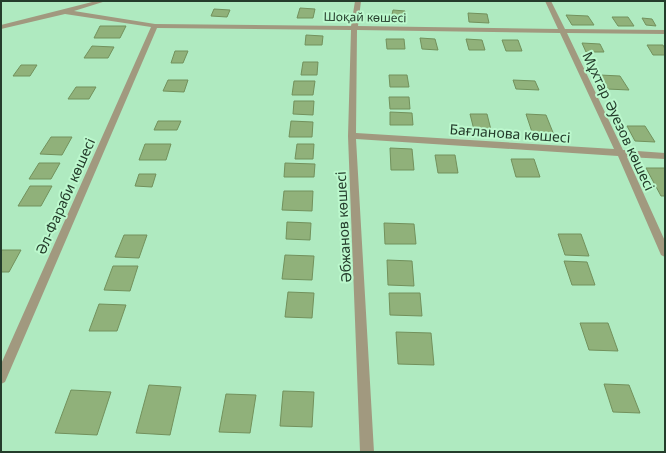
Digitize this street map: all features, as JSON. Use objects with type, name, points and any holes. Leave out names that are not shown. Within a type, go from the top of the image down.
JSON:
[{"type":"street","points":[[1,27],[65,12],[103,1]]},
{"type":"street","name":"Әбжанов көшесі","points":[[358,1],[354,28],[352,136],[367,452]]},
{"type":"street","name":"Мұхтар Әуезов көшесі","points":[[548,1],[621,154],[665,252]]},
{"type":"street","name":"Шоқай көшесі","points":[[65,12],[155,26],[562,32],[665,32]]},
{"type":"street","name":"Әл-Фараби көшесі","points":[[1,378],[155,26]]},
{"type":"street","name":"Бағланова көшесі","points":[[352,136],[665,156]]},
{"type":"building","points":[[300,8],[315,9],[313,18],[297,18]]},
{"type":"building","points":[[214,9],[230,10],[227,17],[211,16]]},
{"type":"building","points":[[393,10],[405,11],[403,20],[391,19]]},
{"type":"building","points":[[468,13],[487,14],[489,23],[469,22]]},
{"type":"building","points":[[566,15],[588,16],[594,25],[572,25]]},
{"type":"building","points":[[612,17],[628,17],[634,26],[618,26]]},
{"type":"building","points":[[642,18],[652,19],[656,26],[646,25]]},
{"type":"building","points":[[100,26],[126,26],[120,38],[94,38]]},
{"type":"building","points":[[306,35],[323,36],[322,45],[305,45]]},
{"type":"building","points":[[420,38],[435,39],[438,50],[422,49]]},
{"type":"building","points":[[386,39],[404,39],[405,49],[387,49]]},
{"type":"building","points":[[466,39],[482,40],[485,50],[469,50]]},
{"type":"building","points":[[502,40],[518,40],[522,51],[506,51]]},
{"type":"building","points":[[582,43],[600,44],[604,52],[586,52]]},
{"type":"building","points":[[647,45],[663,45],[665,55],[653,55]]},
{"type":"building","points":[[92,46],[114,47],[108,58],[84,58]]},
{"type":"building","points":[[175,51],[188,51],[183,63],[171,63]]},
{"type":"building","points":[[303,62],[318,62],[317,75],[301,75]]},
{"type":"building","points":[[21,65],[37,65],[30,76],[13,76]]},
{"type":"building","points":[[389,75],[407,75],[409,87],[390,87]]},
{"type":"building","points":[[600,75],[620,76],[629,90],[607,89]]},
{"type":"building","points":[[168,80],[188,80],[184,92],[163,91]]},
{"type":"building","points":[[513,80],[535,81],[539,90],[516,89]]},
{"type":"building","points":[[294,81],[315,81],[313,95],[292,95]]},
{"type":"building","points":[[76,87],[96,87],[89,99],[68,99]]},
{"type":"building","points":[[389,97],[409,97],[410,109],[390,109]]},
{"type":"building","points":[[294,101],[314,101],[313,115],[293,114]]},
{"type":"building","points":[[390,112],[412,113],[413,125],[390,125]]},
{"type":"building","points":[[470,114],[487,114],[491,130],[474,130]]},
{"type":"building","points":[[526,114],[546,115],[554,135],[533,135]]},
{"type":"building","points":[[158,121],[181,121],[177,130],[154,130]]},
{"type":"building","points":[[291,121],[313,122],[312,137],[289,137]]},
{"type":"building","points":[[627,126],[645,126],[655,142],[635,141]]},
{"type":"building","points":[[51,137],[72,137],[62,155],[40,154]]},
{"type":"building","points":[[145,144],[171,144],[166,160],[139,160]]},
{"type":"building","points":[[297,144],[314,144],[313,159],[295,159]]},
{"type":"building","points":[[390,148],[412,149],[414,170],[391,170]]},
{"type":"building","points":[[435,155],[455,155],[458,173],[438,173]]},
{"type":"building","points":[[511,159],[534,159],[540,177],[516,177]]},
{"type":"building","points":[[39,163],[60,163],[51,179],[29,179]]},
{"type":"building","points":[[285,163],[315,164],[314,177],[284,177]]},
{"type":"building","points":[[646,168],[665,168],[665,196],[661,196]]},
{"type":"building","points":[[139,174],[156,174],[152,187],[135,186]]},
{"type":"building","points":[[30,186],[52,186],[41,206],[18,206]]},
{"type":"building","points":[[284,191],[313,191],[312,211],[282,210]]},
{"type":"building","points":[[287,222],[311,223],[310,240],[286,239]]},
{"type":"building","points":[[384,223],[414,224],[416,244],[385,244]]},
{"type":"building","points":[[558,234],[581,234],[589,256],[565,255]]},
{"type":"building","points":[[124,235],[147,235],[139,258],[115,257]]},
{"type":"building","points":[[1,250],[21,250],[9,272],[1,272]]},
{"type":"building","points":[[285,255],[314,256],[312,280],[282,279]]},
{"type":"building","points":[[387,260],[412,261],[414,286],[388,285]]},
{"type":"building","points":[[564,261],[587,262],[595,285],[572,285]]},
{"type":"building","points":[[113,266],[138,266],[130,291],[104,290]]},
{"type":"building","points":[[288,292],[314,293],[312,318],[285,317]]},
{"type":"building","points":[[389,293],[420,293],[422,316],[390,315]]},
{"type":"building","points":[[99,304],[126,305],[117,331],[89,331]]},
{"type":"building","points":[[580,323],[608,323],[618,351],[589,350]]},
{"type":"building","points":[[396,332],[431,333],[434,365],[398,364]]},
{"type":"building","points":[[604,384],[629,385],[640,413],[613,412]]},
{"type":"building","points":[[149,385],[181,387],[170,435],[136,433]]},
{"type":"building","points":[[71,390],[111,392],[97,435],[55,433]]},
{"type":"building","points":[[283,391],[314,392],[312,427],[280,426]]},
{"type":"building","points":[[226,394],[256,395],[250,433],[219,432]]}]
